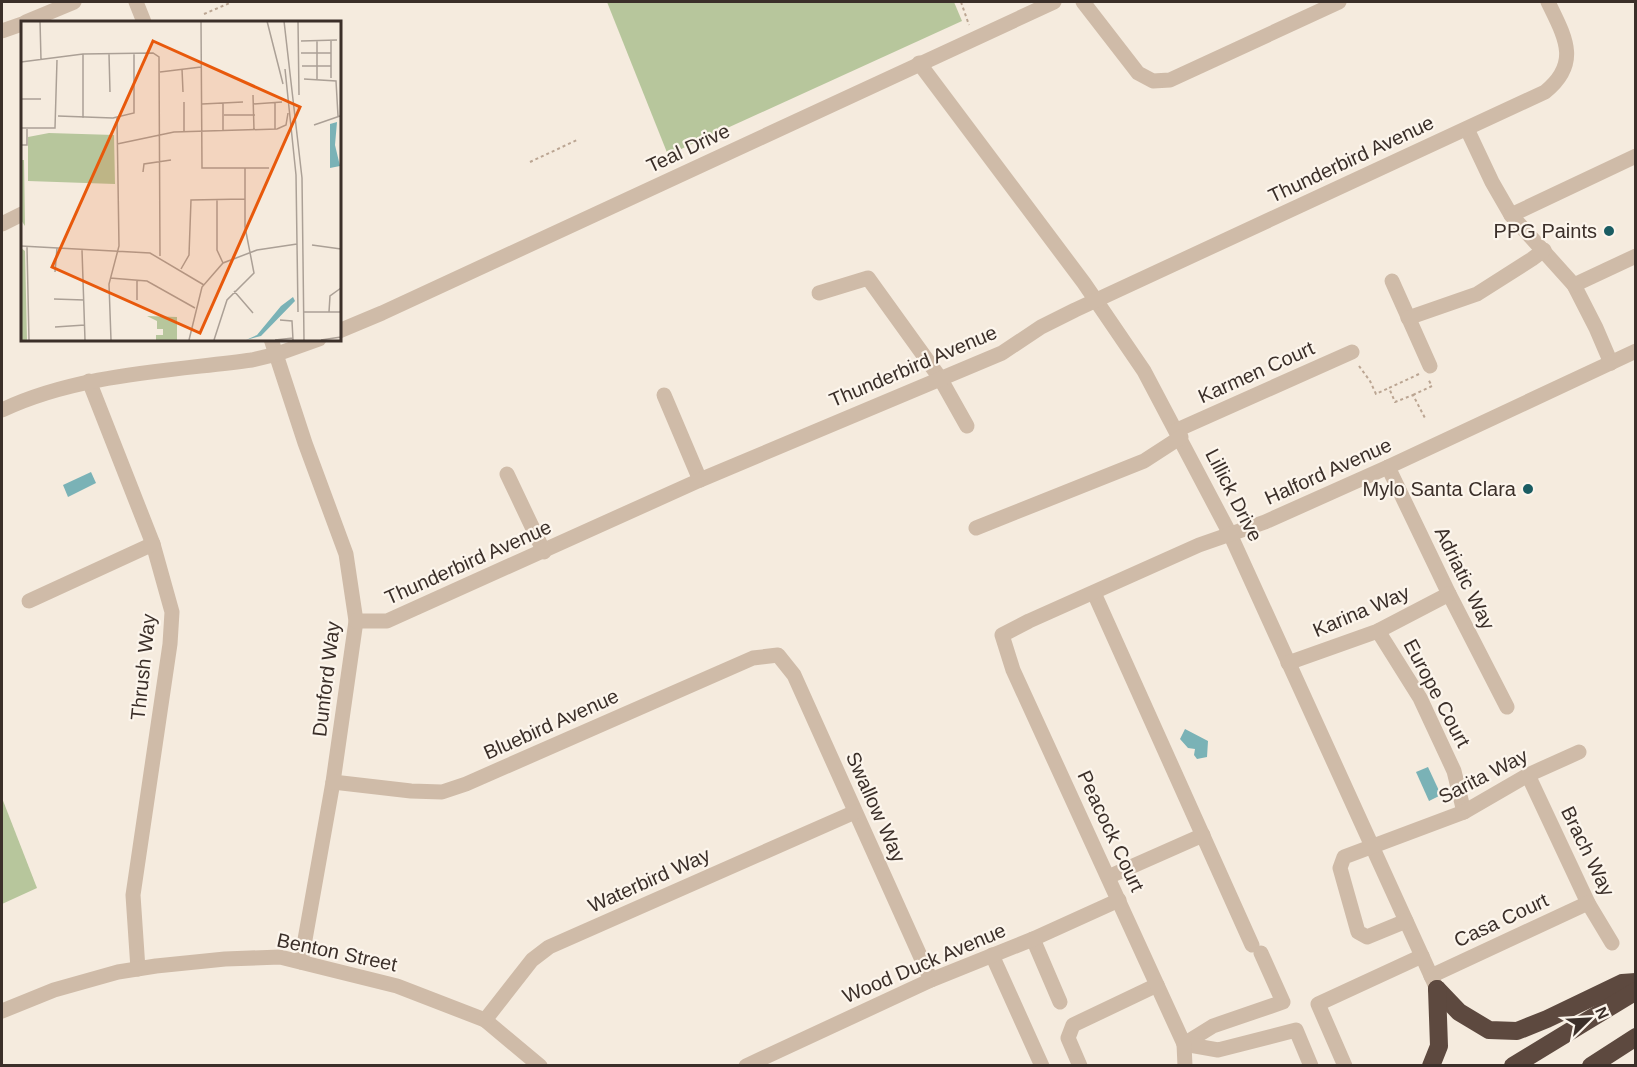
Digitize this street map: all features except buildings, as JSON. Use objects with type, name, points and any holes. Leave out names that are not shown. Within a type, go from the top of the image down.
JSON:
[{"type":"highway","points":[[1434,982],[1459,1012],[1489,1030],[1516,1030],[1547,1019],[1622,983],[1635,982]]},
{"type":"highway","points":[[1431,1065],[1439,1046],[1434,982]]},
{"type":"highway","points":[[1513,1065],[1635,991]]},
{"type":"highway","points":[[1591,1065],[1635,1037]]},
{"type":"street","points":[[29,21],[74,2]]},
{"type":"street","points":[[136,2],[144,21]]},
{"type":"street","name":"Teal Drive","points":[[340,331],[1054,2]]},
{"type":"street","points":[[1083,2],[1138,73],[1153,81],[1170,80],[1339,2]]},
{"type":"street","name":"Thunderbird Avenue","points":[[356,621],[387,621],[700,480],[1002,353],[1041,327],[1096,300],[1545,92],[1558,82],[1566,68],[1568,51],[1563,33],[1548,2]]},
{"type":"street","points":[[2,31],[21,24]]},
{"type":"street","name":"Lillick Drive","points":[[919,63],[1096,300],[1144,371],[1179,433],[1230,534],[1434,982]]},
{"type":"street","points":[[1467,129],[1492,182],[1511,215],[1574,285],[1611,363]]},
{"type":"street","points":[[1511,215],[1635,156]]},
{"type":"street","points":[[2,224],[21,214]]},
{"type":"street","points":[[1408,318],[1477,294],[1544,250]]},
{"type":"street","points":[[1574,285],[1635,256]]},
{"type":"street","points":[[819,293],[868,278],[940,378],[967,426]]},
{"type":"street","points":[[1392,281],[1430,366]]},
{"type":"street","name":"Dunford Way","points":[[271,340],[305,443],[346,554],[356,621],[333,782],[301,962]]},
{"type":"street","points":[[2,410],[52,390],[88,381],[252,360],[316,340]]},
{"type":"street","name":"Halford Avenue","points":[[1002,636],[1199,545],[1267,521],[1388,467],[1635,351]]},
{"type":"street","name":"Karmen Court","points":[[976,528],[988,521],[1144,460],[1179,433],[1350,353]]},
{"type":"street","name":"Thrush Way","points":[[88,381],[153,544],[172,612],[170,644],[133,895],[138,969]]},
{"type":"street","points":[[664,395],[700,480]]},
{"type":"street","name":"Adriatic Way","points":[[1388,467],[1507,707]]},
{"type":"street","points":[[507,474],[544,552]]},
{"type":"street","points":[[29,601],[153,544]]},
{"type":"street","points":[[1094,593],[1203,835],[1283,1002],[1213,1026],[1184,1044]]},
{"type":"street","name":"Karina Way","points":[[1288,663],[1378,631],[1449,594]]},
{"type":"street","name":"Europe Court","points":[[1378,631],[1419,698],[1454,771],[1464,812]]},
{"type":"street","name":"Peacock Court","points":[[1002,636],[1013,670],[1184,1044]]},
{"type":"street","name":"Bluebird Avenue","points":[[333,782],[411,791],[442,792],[466,784],[753,658],[778,655]]},
{"type":"street","name":"Swallow Way","points":[[778,655],[794,675],[931,980]]},
{"type":"street","name":"Sarita Way","points":[[1406,921],[1367,937],[1358,932],[1340,868],[1344,857],[1464,812],[1528,775],[1579,752]]},
{"type":"street","name":"Brach Way","points":[[1528,775],[1588,903],[1612,943]]},
{"type":"street","name":"Waterbird Way","points":[[485,1020],[532,960],[549,947],[855,812]]},
{"type":"street","points":[[1108,877],[1203,835]]},
{"type":"street","name":"Wood Duck Avenue","points":[[746,1065],[931,980],[1033,939],[1119,900]]},
{"type":"street","name":"Casa Court","points":[[1434,982],[1588,903]]},
{"type":"street","points":[[1033,939],[1060,1002]]},
{"type":"street","points":[[992,955],[1042,1065]]},
{"type":"street","points":[[1345,1065],[1318,1004],[1422,956]]},
{"type":"street","name":"Benton Street","points":[[2,1011],[54,990],[138,969],[225,959],[280,957],[397,986],[485,1020],[540,1065]]},
{"type":"street","points":[[1080,1065],[1068,1038],[1073,1025],[1157,986]]},
{"type":"street","points":[[1184,1044],[1218,1050],[1296,1030],[1311,1065]]},
{"type":"street","points":[[1184,1044],[1185,1065]]},
{"type":"path","points":[[204,14],[232,2]]},
{"type":"path","points":[[961,2],[975,38]]},
{"type":"path","points":[[530,162],[577,140]]},
{"type":"path","points":[[1350,353],[1376,394],[1389,388],[1425,372],[1432,386],[1395,402],[1389,388]]},
{"type":"path","points":[[1413,394],[1426,420]]},
{"type":"green space","points":[[607,2],[954,2],[962,21],[668,155]]},
{"type":"green space","points":[[2,798],[37,888],[2,904]]},
{"type":"water","points":[[91,472],[96,483],[68,497],[63,485]]},
{"type":"water","points":[[1185,729],[1208,741],[1207,757],[1197,759],[1194,755],[1195,749],[1188,748],[1180,739]]},
{"type":"water","points":[[1428,767],[1441,795],[1429,801],[1416,772]]},
{"type":"place","name":"PPG Paints","points":[[1609,231]]},
{"type":"place","name":"Mylo Santa Clara","points":[[1528,489]]}]
